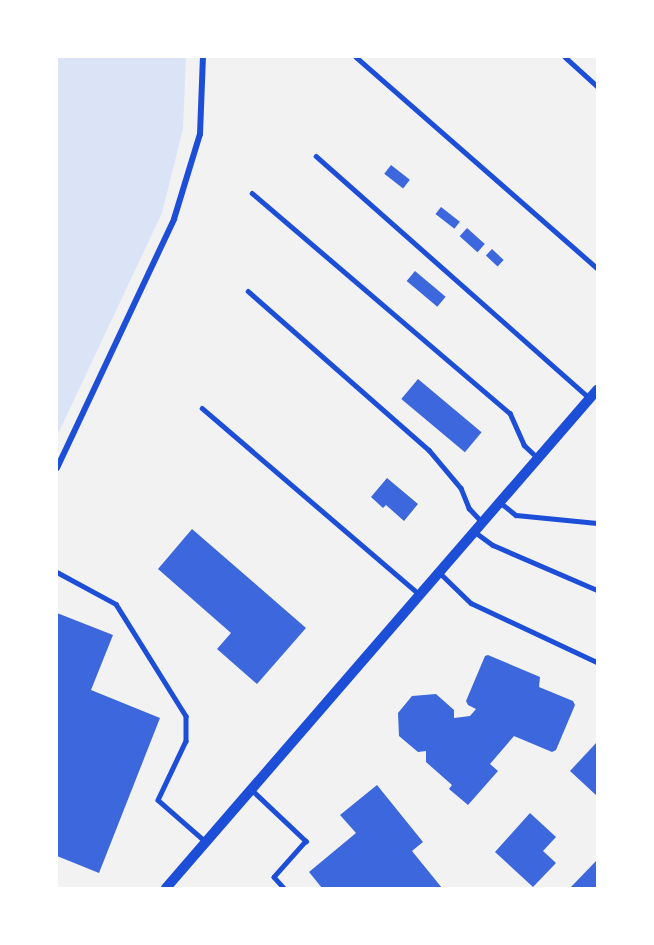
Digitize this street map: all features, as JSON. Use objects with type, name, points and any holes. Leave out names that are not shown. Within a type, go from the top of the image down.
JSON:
[{"type":"street","points":[[57,468],[174,219],[200,134],[203,57]]},
{"type":"street","points":[[166,888],[594,394]]},
{"type":"lane","points":[[356,57],[597,268]]},
{"type":"lane","points":[[566,57],[597,86]]},
{"type":"lane","points":[[316,156],[594,394]]},
{"type":"lane","points":[[252,194],[510,413],[524,446],[538,458]]},
{"type":"lane","points":[[248,291],[429,450],[461,488],[469,508],[483,523]]},
{"type":"lane","points":[[202,408],[421,595]]},
{"type":"lane","points":[[501,503],[516,515],[597,524]]},
{"type":"lane","points":[[475,532],[494,545],[597,590]]},
{"type":"lane","points":[[57,572],[116,604],[186,716],[186,741],[159,800],[206,842]]},
{"type":"lane","points":[[440,573],[471,603],[597,662]]},
{"type":"lane","points":[[251,789],[306,841],[274,877],[284,888]]},
{"type":"shaded area","points":[[57,57],[186,57],[183,129],[162,213],[57,436]]},
{"type":"building","points":[[391,165],[410,180],[403,188],[384,174]]},
{"type":"building","points":[[441,207],[460,222],[454,229],[435,214]]},
{"type":"building","points":[[467,228],[485,244],[477,252],[460,236]]},
{"type":"building","points":[[492,249],[504,260],[498,266],[486,256]]},
{"type":"building","points":[[415,271],[446,297],[437,307],[407,281]]},
{"type":"building","points":[[418,379],[482,432],[465,452],[401,399]]},
{"type":"building","points":[[387,478],[418,504],[404,521],[386,505],[383,508],[371,497]]},
{"type":"building","points":[[192,529],[306,628],[257,684],[217,649],[231,633],[158,569]]},
{"type":"building","points":[[57,613],[113,635],[91,690],[160,718],[99,873],[57,856]]},
{"type":"building","points":[[488,655],[540,677],[539,687],[573,701],[575,705],[556,750],[552,752],[514,736],[490,764],[498,771],[468,805],[449,789],[452,785],[426,762],[426,751],[418,752],[399,736],[398,713],[412,696],[436,694],[454,710],[454,718],[470,716],[476,709],[468,705],[466,701],[485,656]]},
{"type":"building","points":[[597,742],[597,796],[570,771]]},
{"type":"building","points":[[377,785],[423,842],[412,851],[442,888],[322,888],[309,872],[356,833],[340,815]]},
{"type":"building","points":[[530,813],[556,837],[543,851],[556,863],[533,887],[495,852]]},
{"type":"building","points":[[597,860],[597,888],[570,888]]}]
